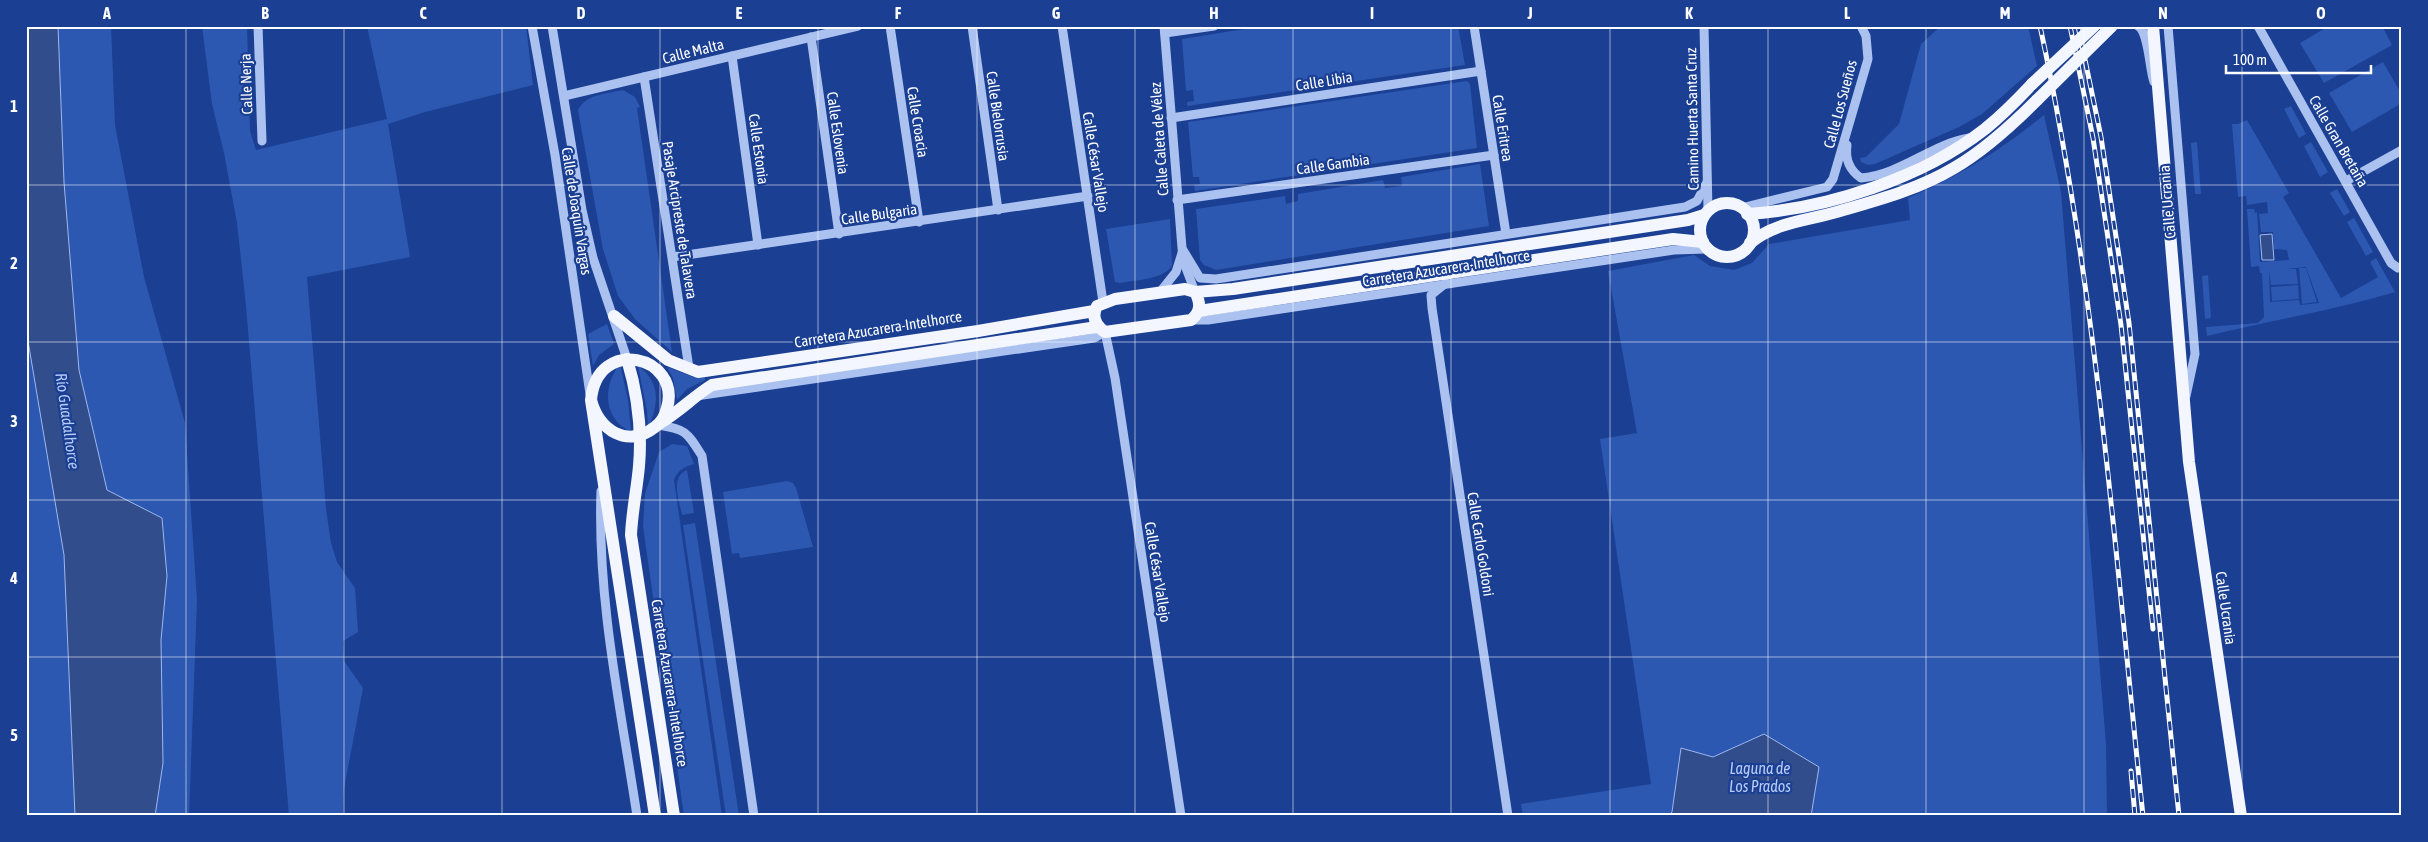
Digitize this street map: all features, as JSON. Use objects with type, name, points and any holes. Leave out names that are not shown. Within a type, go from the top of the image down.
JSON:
[{"type":"main road","points":[[2094,26],[2004,113],[1974,137],[1932,162],[1882,184],[1780,212],[1744,211],[1734,205],[1720,204],[1706,213],[1700,228],[1705,245],[1714,254],[1730,257],[1738,254],[1750,242],[1765,232],[1784,223],[1834,213],[1900,193],[1954,168],[2010,127],[2112,26]]},
{"type":"main road","name":"Calle Ucrania","points":[[2155,28],[2189,462],[2241,816]]},
{"type":"main road","points":[[1744,211],[1753,228],[1750,242]]},
{"type":"main road","name":"Carretera Azucarera-Intelhorce","points":[[614,316],[668,360],[698,372],[711,371],[1065,317],[1098,306],[1185,288],[1195,292],[1218,290],[1688,220],[1706,213]]},
{"type":"main road","name":"Carretera Azucarera-Intelhorce","points":[[639,435],[672,417],[693,396],[712,385],[1195,315],[1672,239],[1705,245]]},
{"type":"main road","points":[[1195,292],[1200,301],[1195,315]]},
{"type":"main road","points":[[1098,306],[1101,329]]},
{"type":"main road","points":[[626,359],[615,362],[605,368],[597,377],[592,388],[591,400],[655,816]]},
{"type":"main road","name":"Carretera Azucarera-Intelhorce","points":[[668,360],[646,362],[626,359],[633,378],[639,435],[639,466],[633,500],[631,535],[674,816]]},
{"type":"main road","points":[[646,362],[664,378],[668,390],[667,408],[658,425]]},
{"type":"main road","points":[[591,400],[594,413],[607,428],[626,436],[639,435]]},
{"type":"street","name":"Calle Nerja","points":[[258,26],[262,141]]},
{"type":"street","name":"Calle de Joaquín Vargas","points":[[532,26],[555,156],[591,400]]},
{"type":"street","name":"Calle de Joaquín Vargas","points":[[552,26],[582,210],[592,258],[614,316],[626,359]]},
{"type":"street","name":"Calle Malta","points":[[564,96],[858,26]]},
{"type":"street","name":"Calle Croacia","points":[[890,26],[920,222]]},
{"type":"street","name":"Calle Bielorrusia","points":[[972,26],[998,210]]},
{"type":"street","name":"Calle César Vallejo","points":[[1062,26],[1088,196],[1098,306]]},
{"type":"street","points":[[1165,30],[1214,26]]},
{"type":"street","name":"Calle Eritrea","points":[[1474,26],[1506,234]]},
{"type":"street","name":"Camino Huerta Santa Cruz","points":[[1704,26],[1706,213]]},
{"type":"street","name":"Calle Los Sueños","points":[[1744,211],[1828,187],[1833,179],[1849,130],[1868,60],[1866,36],[1861,26]]},
{"type":"street","points":[[2138,26],[2142,28],[2147,40],[2150,68],[2160,96]]},
{"type":"street","name":"Calle Ucrania","points":[[2168,26],[2195,354],[2185,403]]},
{"type":"street","name":"Calle Gran Bretaña","points":[[2260,27],[2391,263],[2400,268]]},
{"type":"street","name":"Calle Caleta de Vélez","points":[[1165,30],[1177,200],[1187,273],[1195,292]]},
{"type":"street","name":"Calle Eslovenia","points":[[810,37],[839,234]]},
{"type":"street","name":"Calle Estonia","points":[[732,56],[758,245]]},
{"type":"street","name":"Calle Libia","points":[[1171,118],[1480,70]]},
{"type":"street","name":"Pasaje Arcipreste de Talavera","points":[[644,77],[689,368]]},
{"type":"street","points":[[1849,130],[1846,154],[1848,162],[1861,178],[1870,177],[1914,161],[1960,139],[1974,137]]},
{"type":"street","points":[[2346,181],[2402,150]]},
{"type":"street","name":"Calle Gambia","points":[[1177,200],[1494,154]]},
{"type":"street","name":"Carretera Azucarera-Intelhorce","points":[[1183,250],[1200,278],[1216,279],[1685,207],[1697,201],[1707,182]]},
{"type":"street","name":"Calle Bulgaria","points":[[673,257],[1088,196]]},
{"type":"street","name":"Carretera Azucarera-Intelhorce","points":[[1669,210],[1677,213],[1706,213]]},
{"type":"street","name":"Carretera Azucarera-Intelhorce","points":[[1195,315],[1208,320],[1705,245]]},
{"type":"street","name":"Calle Caleta de Vélez","points":[[1160,292],[1176,272],[1183,250]]},
{"type":"street","name":"Carretera Azucarera-Intelhorce","points":[[1218,290],[1252,273]]},
{"type":"street","name":"Calle Carlo Goldoni","points":[[1446,283],[1431,295],[1432,308],[1508,816]]},
{"type":"street","name":"Calle César Vallejo","points":[[1101,329],[1115,378],[1181,816]]},
{"type":"street","points":[[658,425],[680,428],[692,440],[702,456],[754,816]]},
{"type":"street","points":[[601,471],[600,518],[605,603],[637,816]]},
{"type":"shaded area","points":[[58,26],[111,26],[115,125],[144,277],[185,423],[197,600],[189,816],[155,816],[163,763],[161,640],[167,576],[162,518],[107,490],[79,370],[64,182]]},
{"type":"shaded area","points":[[202,26],[247,26],[250,131],[256,150],[387,119],[367,26],[526,26],[533,85],[425,112],[388,124],[410,257],[307,277],[326,509],[331,543],[337,562],[355,588],[358,632],[343,641],[344,661],[363,688],[344,789],[343,816],[289,816],[246,306],[237,223],[224,153],[212,104]]},
{"type":"shaded area","points":[[1263,26],[1458,26],[1465,65],[1187,106],[1187,102],[1194,101],[1193,90],[1186,91],[1182,39]]},
{"type":"shaded area","points":[[1941,26],[2028,26],[2037,66],[1982,114],[1959,127],[1875,164],[1868,165],[1861,162],[1860,158],[1866,157],[1899,124],[1921,44]]},
{"type":"shaded area","points":[[2329,26],[2382,26],[2392,45],[2324,83],[2300,43]]},
{"type":"shaded area","points":[[2383,62],[2402,95],[2402,103],[2352,132],[2329,93]]},
{"type":"shaded area","points":[[1467,81],[1470,84],[1477,148],[1195,191],[1194,185],[1200,184],[1199,177],[1193,177],[1188,122]]},
{"type":"shaded area","points":[[623,90],[635,97],[640,107],[637,108],[672,352],[635,319],[618,296],[603,249],[578,110],[591,98]]},
{"type":"shaded area","points":[[2291,106],[2306,134],[2299,138],[2284,109]]},
{"type":"shaded area","points":[[2044,115],[2061,192],[2106,744],[2107,816],[1811,816],[1819,767],[1764,734],[1713,757],[1682,748],[1672,812],[1668,816],[1523,816],[1521,804],[1651,784],[1600,439],[1637,433],[1608,271],[1694,255],[1710,266],[1734,270],[1752,263],[1769,244],[1910,220],[1908,198],[1979,161]]},
{"type":"shaded area","points":[[2247,120],[2289,193],[2283,197],[2341,298],[2378,277],[2370,262],[2376,258],[2395,292],[2402,290],[2378,297],[2329,309],[2207,336],[2206,327],[2258,323],[2264,317],[2262,273],[2260,273],[2259,266],[2251,267],[2247,209],[2254,209],[2255,213],[2257,212],[2260,262],[2289,260],[2287,250],[2274,249],[2273,232],[2261,232],[2259,214],[2268,213],[2267,202],[2247,205],[2246,196],[2238,197],[2232,124],[2238,124]],"holes":[[[2306,267],[2319,303],[2300,305],[2299,300],[2270,302],[2269,270],[2271,285],[2298,284],[2296,269],[2286,269]]]},
{"type":"shaded area","points":[[2197,142],[2201,194],[2195,194],[2191,143]]},
{"type":"shaded area","points":[[2311,142],[2328,172],[2320,177],[2304,146]]},
{"type":"shaded area","points":[[1480,164],[1489,226],[1216,270],[1204,265],[1200,260],[1196,209],[1285,196],[1286,204],[1298,201],[1298,194],[1383,180],[1385,188],[1402,186],[1401,177]]},
{"type":"shaded area","points":[[2337,189],[2350,212],[2344,216],[2330,193]]},
{"type":"shaded area","points":[[2354,218],[2373,252],[2366,256],[2347,222]]},
{"type":"shaded area","points":[[1170,219],[1172,265],[1168,270],[1163,274],[1149,278],[1120,283],[1115,282],[1106,229]]},
{"type":"shaded area","points":[[2299,268],[2306,268],[2317,302],[2302,304]]},
{"type":"shaded area","points":[[2208,275],[2211,318],[2205,319],[2202,276]]},
{"type":"shaded area","points":[[2298,285],[2299,299],[2272,301],[2271,287]]},
{"type":"shaded area","points":[[607,324],[614,344],[599,355],[593,366],[588,334]]},
{"type":"shaded area","points":[[26,329],[64,555],[75,816],[26,816]]},
{"type":"shaded area","points":[[620,364],[628,400],[631,432],[615,419],[610,411],[608,401],[610,382]]},
{"type":"shaded area","points":[[638,366],[651,379],[656,394],[654,411],[648,428],[647,411]]},
{"type":"shaded area","points":[[667,367],[696,378],[705,377],[705,380],[687,389],[677,400],[673,378]]},
{"type":"shaded area","points":[[672,444],[687,446],[694,464],[682,469],[674,480],[722,816],[684,816],[643,526],[645,494],[659,452]]},
{"type":"shaded area","points":[[687,470],[694,513],[682,515],[677,483],[682,473]]},
{"type":"shaded area","points":[[787,481],[793,483],[796,488],[813,547],[740,558],[739,553],[732,554],[723,492]]},
{"type":"shaded area","points":[[695,523],[739,816],[726,816],[683,525]]},
{"type":"water","name":"Río Guadalhorce","points":[[26,26],[58,26],[64,182],[79,370],[107,490],[162,518],[167,576],[161,640],[163,763],[155,816],[75,816],[64,555],[26,329]]},
{"type":"water","points":[[2272,234],[2274,260],[2262,260],[2260,235]]},
{"type":"water","name":"Laguna de Los Prados","points":[[1764,734],[1819,767],[1811,816],[1668,816],[1672,812],[1681,748],[1713,757]]},
{"type":"railway","points":[[2040,26],[2076,222],[2090,321],[2113,519],[2143,816]]},
{"type":"railway","points":[[2070,26],[2093,138],[2121,325],[2153,629]]},
{"type":"railway","points":[[2078,26],[2101,137],[2129,323],[2179,816]]},
{"type":"railway","points":[[2131,771],[2135,816]]}]
